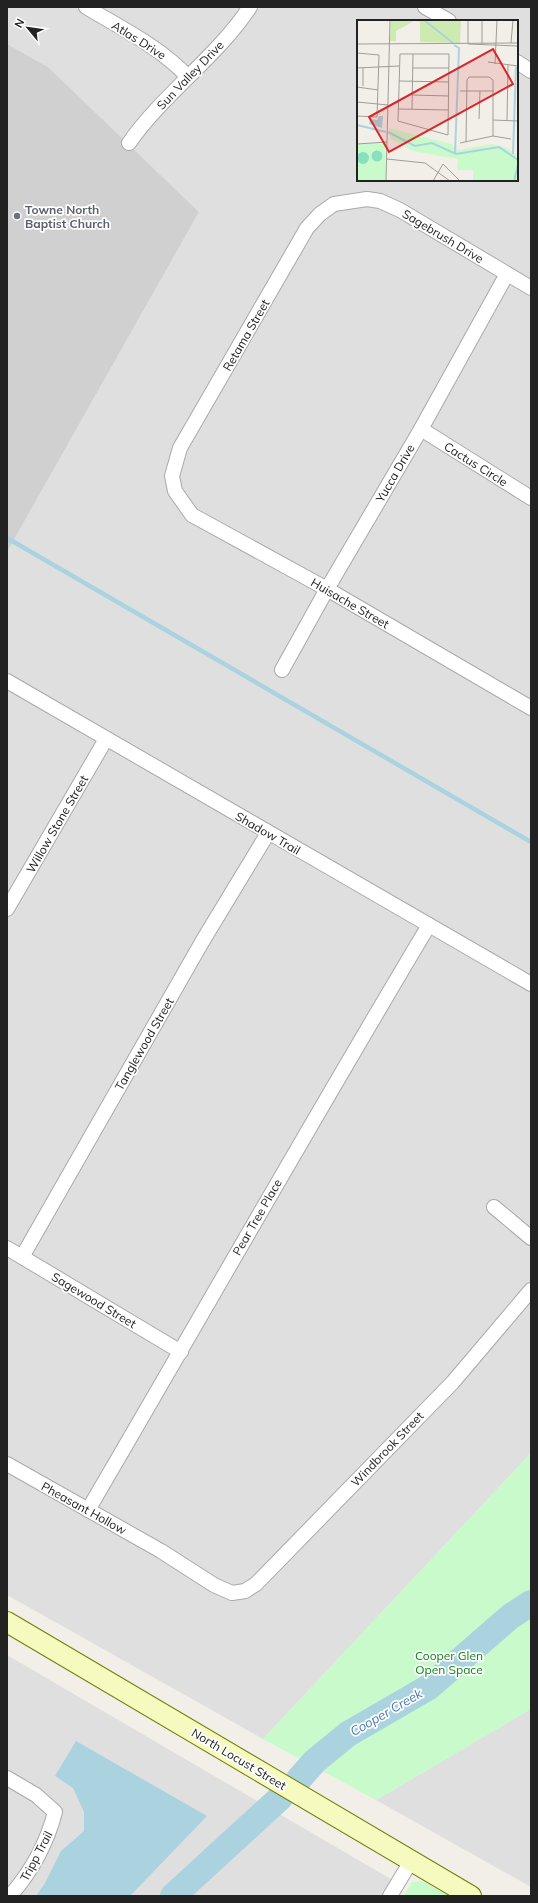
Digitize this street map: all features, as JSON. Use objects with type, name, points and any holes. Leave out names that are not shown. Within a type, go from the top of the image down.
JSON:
[{"type":"main road","name":"North Locust Street","points":[[7,1622],[471,1896]]},
{"type":"street","name":"Atlas Drive","points":[[86,7],[154,48],[176,64],[188,77]]},
{"type":"street","name":"Sun Valley Drive","points":[[129,143],[142,125],[232,32],[250,7]]},
{"type":"street","points":[[425,7],[447,20]]},
{"type":"street","points":[[518,63],[531,71]]},
{"type":"street","name":"Sagebrush Drive","points":[[350,201],[373,200],[400,210],[531,288]]},
{"type":"street","name":"Retama Street","points":[[175,491],[172,476],[180,448],[307,228],[320,214],[334,204],[350,201]]},
{"type":"street","name":"Yucca Drive","points":[[282,670],[327,589],[421,429],[507,274]]},
{"type":"street","name":"Cactus Circle","points":[[421,429],[531,498]]},
{"type":"street","name":"Huisache Street","points":[[175,491],[192,515],[327,589],[531,708]]},
{"type":"street","name":"Shadow Trail","points":[[7,681],[531,984]]},
{"type":"street","name":"Willow Stone Street","points":[[7,909],[106,739]]},
{"type":"street","name":"Tanglewood Street","points":[[22,1257],[202,942],[268,833]]},
{"type":"street","name":"Pear Tree Place","points":[[88,1510],[181,1352],[302,1138],[429,925]]},
{"type":"street","points":[[494,1207],[531,1238]]},
{"type":"street","name":"Sagewood Street","points":[[7,1248],[181,1352]]},
{"type":"street","name":"Windbrook Street","points":[[232,1594],[245,1592],[256,1584],[453,1382],[531,1290]]},
{"type":"street","name":"Pheasant Hollow","points":[[7,1464],[161,1551],[214,1585],[232,1594]]},
{"type":"street","name":"Tripp Trail","points":[[7,1778],[36,1795],[55,1812],[50,1833],[23,1881],[10,1896]]},
{"type":"street","points":[[390,1896],[411,1861]]},
{"type":"shaded area","points":[[7,7],[531,7],[531,1453],[263,1739],[7,1595],[7,552],[199,212],[48,67],[7,44]]},
{"type":"shaded area","points":[[7,44],[48,67],[199,212],[7,552]]},
{"type":"shaded area","points":[[7,1655],[401,1885],[393,1896],[7,1896]]},
{"type":"shaded area","points":[[531,1709],[531,1887],[376,1800]]},
{"type":"green space","name":"Cooper Glen Open Space","points":[[531,1453],[531,1709],[376,1800],[263,1739]]},
{"type":"green space","points":[[422,1881],[449,1896],[404,1896],[412,1882]]},
{"type":"water","points":[[76,1741],[207,1816],[130,1896],[36,1896],[45,1883],[61,1851],[84,1831],[84,1812],[73,1788],[55,1776]]},
{"type":"waterway","points":[[7,538],[531,842]]},
{"type":"waterway","name":"Cooper Creek","points":[[299,1779],[315,1761],[348,1734],[429,1687],[511,1616],[531,1603]]},
{"type":"waterway","name":"Cooper Creek","points":[[173,1896],[280,1798]]},
{"type":"place","name":"Towne North Baptist Church","points":[[17,216]]}]
